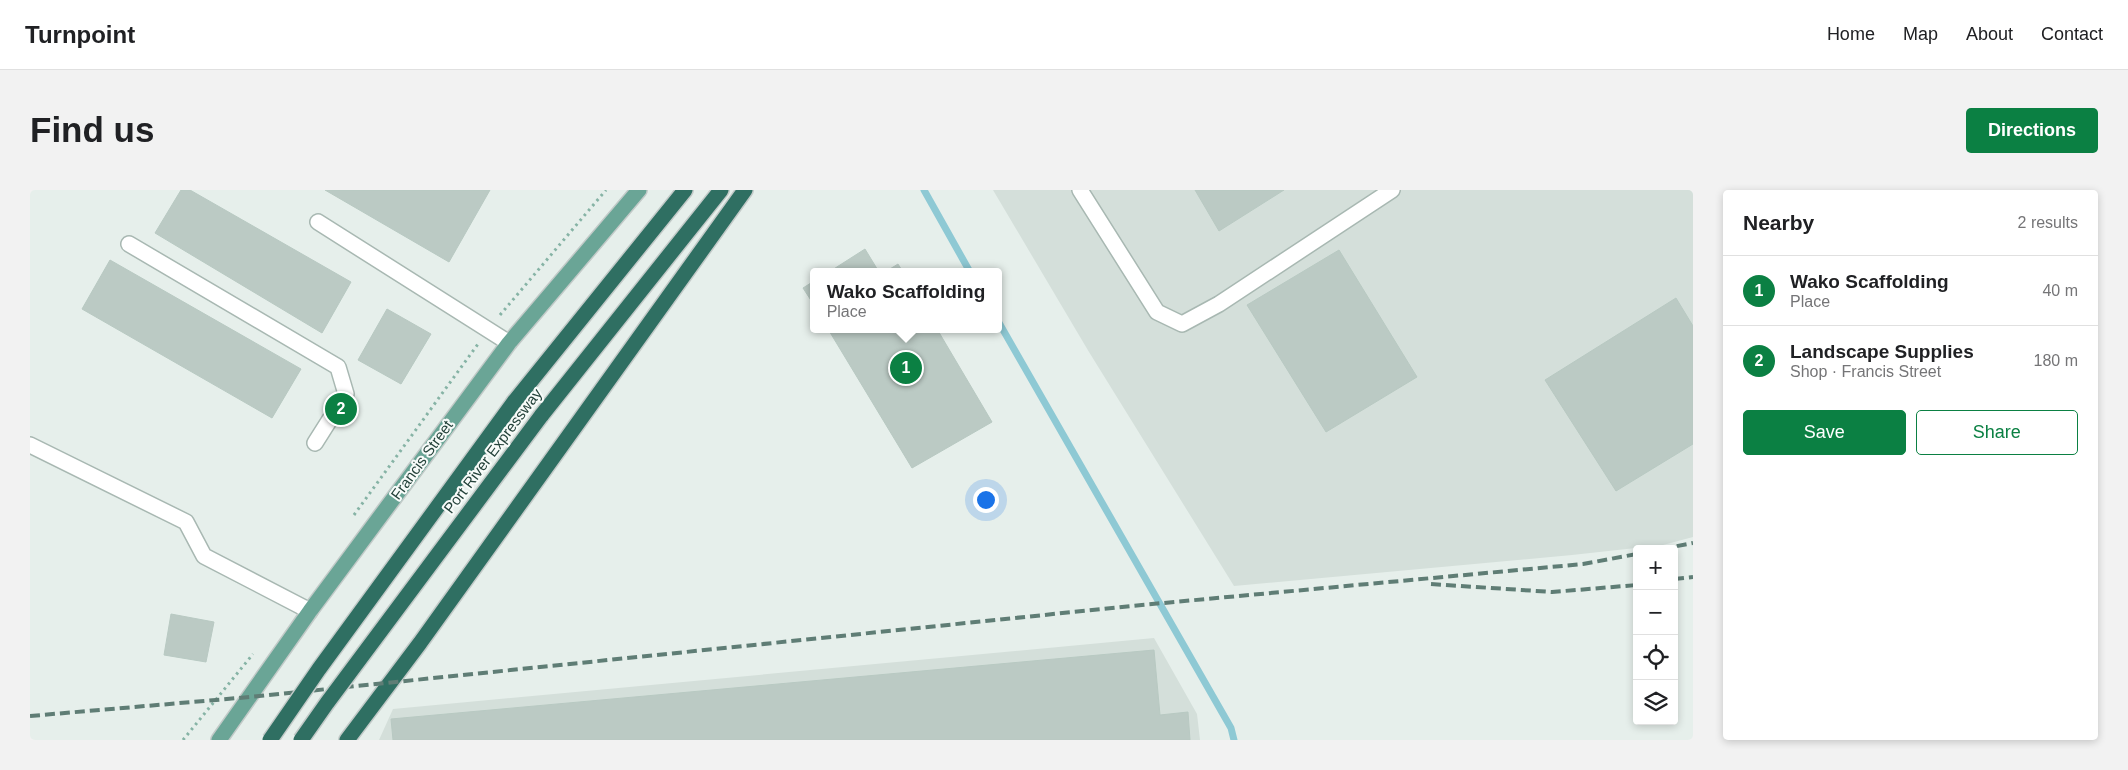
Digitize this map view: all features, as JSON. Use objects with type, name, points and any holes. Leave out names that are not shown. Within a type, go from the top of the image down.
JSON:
[{"type":"highway","name":"Port River Expressway","points":[[270,740],[319,669],[514,402],[684,190]]},
{"type":"highway","name":"Port River Expressway","points":[[301,740],[541,416],[721,190]]},
{"type":"highway","points":[[347,740],[420,643],[745,190]]},
{"type":"main road","name":"Francis Street","points":[[219,740],[310,611],[509,343],[639,190]]},
{"type":"lane","points":[[1080,190],[1157,312],[1182,324],[1219,304],[1392,190]]},
{"type":"lane","points":[[318,222],[509,343]]},
{"type":"lane","points":[[129,244],[338,367],[346,394],[314,443]]},
{"type":"lane","points":[[30,445],[186,522],[204,556],[310,611]]},
{"type":"shaded area","points":[[993,190],[1693,190],[1693,537],[1663,545],[1633,545],[1633,548],[1572,555],[1234,586],[1089,352]]},
{"type":"shaded area","points":[[1154,638],[1197,714],[1200,740],[379,740],[393,709]]},
{"type":"building","points":[[181,190],[190,190],[351,282],[322,333],[155,233]]},
{"type":"building","points":[[325,190],[490,190],[449,262]]},
{"type":"building","points":[[1195,190],[1284,190],[1219,231]]},
{"type":"building","points":[[865,249],[877,268],[835,268]]},
{"type":"building","points":[[1339,250],[1417,377],[1326,432],[1247,305]]},
{"type":"building","points":[[110,260],[301,369],[272,418],[82,309]]},
{"type":"building","points":[[898,264],[900,268],[892,268]]},
{"type":"building","points":[[810,284],[810,299],[803,288]]},
{"type":"building","points":[[1676,298],[1693,326],[1693,444],[1616,491],[1545,380]]},
{"type":"building","points":[[387,309],[431,334],[401,384],[358,360]]},
{"type":"building","points":[[830,333],[939,333],[992,422],[912,468]]},
{"type":"building","points":[[171,614],[214,622],[206,662],[164,655]]},
{"type":"building","points":[[1154,650],[1160,715],[1188,712],[1190,740],[393,740],[391,719]]},
{"type":"waterway","points":[[924,190],[968,268]]},
{"type":"waterway","points":[[1002,328],[1231,728],[1234,740]]},
{"type":"railway","points":[[1678,546],[1693,543]]},
{"type":"railway","points":[[30,716],[250,697],[1131,606],[1583,564],[1633,555]]},
{"type":"railway","points":[[1678,579],[1693,577]]},
{"type":"railway","points":[[1431,584],[1552,592],[1633,585]]},
{"type":"place","name":"Wako Scaffolding","points":[[906,368]]},
{"type":"place","name":"Landscape Supplies","points":[[341,409]]}]
